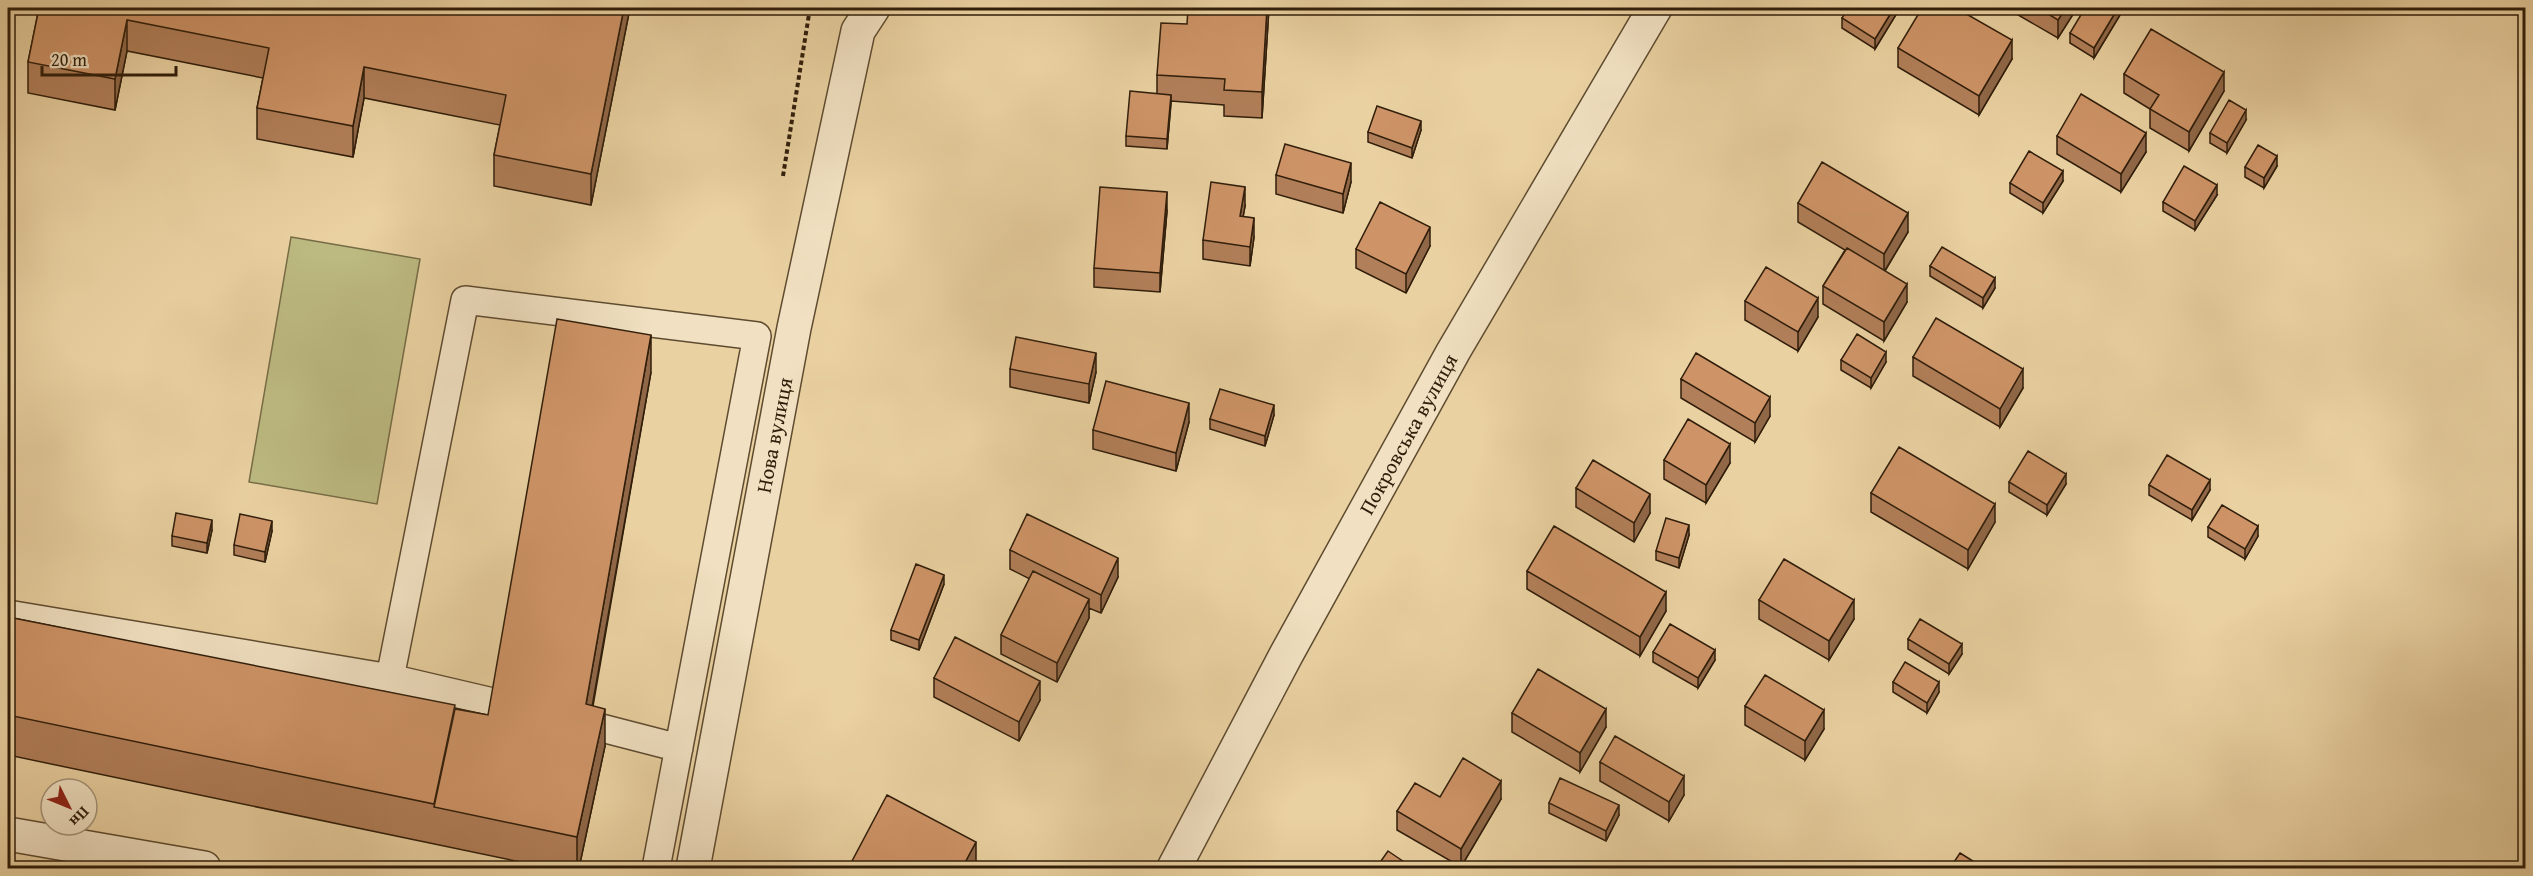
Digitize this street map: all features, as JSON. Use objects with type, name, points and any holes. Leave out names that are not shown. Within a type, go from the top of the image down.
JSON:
[{"type":"street","name":"Нова вулиця","points":[[693,868],[796,316],[858,31],[873,8]]},
{"type":"street","name":"Покровська вулиця","points":[[1174,868],[1286,655],[1453,352],[1655,8]]},
{"type":"street","points":[[8,834],[204,868]]},
{"type":"lane","points":[[390,678],[465,300],[757,336],[656,868]]},
{"type":"lane","points":[[8,614],[390,678],[497,703]]},
{"type":"lane","points":[[590,725],[679,748]]},
{"type":"path","points":[[782,184],[810,8]]},
{"type":"shaded area","points":[[291,237],[420,259],[377,504],[249,482]]},
{"type":"building","points":[[39,8],[624,8],[591,174],[494,155],[506,95],[364,67],[353,126],[257,108],[269,48],[127,20],[115,79],[28,62]]},
{"type":"building","points":[[1188,8],[1267,8],[1262,92],[1224,90],[1225,79],[1157,75],[1161,23],[1187,24]]},
{"type":"building","points":[[1848,8],[1894,8],[1875,39],[1842,18]]},
{"type":"building","points":[[1922,8],[1956,8],[2012,40],[1979,96],[1898,48]]},
{"type":"building","points":[[2038,8],[2066,8],[2058,20]]},
{"type":"building","points":[[2085,8],[2118,8],[2094,48],[2070,33]]},
{"type":"building","points":[[2151,29],[2224,72],[2189,132],[2150,109],[2159,95],[2124,74]]},
{"type":"building","points":[[1130,91],[1171,95],[1167,139],[1126,136]]},
{"type":"building","points":[[2081,94],[2146,133],[2121,174],[2057,136]]},
{"type":"building","points":[[2229,100],[2246,110],[2227,143],[2210,133]]},
{"type":"building","points":[[1377,106],[1421,121],[1412,148],[1368,132]]},
{"type":"building","points":[[1285,144],[1351,163],[1343,194],[1276,175]]},
{"type":"building","points":[[2258,145],[2277,156],[2264,178],[2245,167]]},
{"type":"building","points":[[2029,151],[2063,171],[2043,203],[2010,183]]},
{"type":"building","points":[[1822,162],[1908,213],[1884,254],[1798,203]]},
{"type":"building","points":[[2184,166],[2217,185],[2195,221],[2163,202]]},
{"type":"building","points":[[1211,182],[1245,187],[1240,216],[1254,218],[1250,247],[1203,240]]},
{"type":"building","points":[[1100,187],[1167,192],[1160,273],[1094,268]]},
{"type":"building","points":[[1380,202],[1430,227],[1406,274],[1356,249]]},
{"type":"building","points":[[1942,247],[1995,278],[1983,298],[1930,266]]},
{"type":"building","points":[[1847,248],[1907,284],[1884,322],[1823,286]]},
{"type":"building","points":[[1766,267],[1818,298],[1798,332],[1745,301]]},
{"type":"building","points":[[1936,318],[2023,369],[2000,409],[1913,357]]},
{"type":"building","points":[[557,319],[651,335],[586,704],[605,709],[577,837],[434,807],[455,709],[488,715]]},
{"type":"building","points":[[1857,334],[1886,352],[1871,378],[1841,360]]},
{"type":"building","points":[[1016,337],[1096,353],[1089,384],[1010,369]]},
{"type":"building","points":[[1696,353],[1770,397],[1755,423],[1681,379]]},
{"type":"building","points":[[1106,381],[1189,403],[1176,453],[1093,430]]},
{"type":"building","points":[[1220,389],[1274,405],[1265,436],[1210,419]]},
{"type":"building","points":[[1688,419],[1730,444],[1706,485],[1664,460]]},
{"type":"building","points":[[1899,447],[1995,504],[1968,550],[1871,493]]},
{"type":"building","points":[[2028,451],[2066,474],[2047,505],[2009,482]]},
{"type":"building","points":[[2167,455],[2210,480],[2192,510],[2149,485]]},
{"type":"building","points":[[1593,460],[1650,494],[1634,523],[1576,488]]},
{"type":"building","points":[[2222,505],[2258,526],[2245,549],[2208,527]]},
{"type":"building","points":[[176,513],[212,520],[207,543],[172,536]]},
{"type":"building","points":[[240,514],[272,521],[265,552],[234,545]]},
{"type":"building","points":[[1027,514],[1118,558],[1101,595],[1010,550]]},
{"type":"building","points":[[1666,518],[1689,525],[1679,558],[1656,551]]},
{"type":"building","points":[[1554,526],[1666,592],[1640,637],[1527,571]]},
{"type":"building","points":[[1784,559],[1854,600],[1829,641],[1759,600]]},
{"type":"building","points":[[916,564],[944,575],[919,640],[891,630]]},
{"type":"building","points":[[1033,571],[1089,599],[1057,663],[1001,635]]},
{"type":"building","points":[[8,617],[455,705],[434,804],[8,715]]},
{"type":"building","points":[[1920,619],[1962,644],[1949,664],[1908,639]]},
{"type":"building","points":[[1670,624],[1715,650],[1698,678],[1653,652]]},
{"type":"building","points":[[955,637],[1040,681],[1019,722],[934,678]]},
{"type":"building","points":[[1905,662],[1939,682],[1927,703],[1893,682]]},
{"type":"building","points":[[1538,669],[1606,709],[1580,753],[1512,713]]},
{"type":"building","points":[[1765,675],[1824,710],[1805,741],[1745,706]]},
{"type":"building","points":[[1615,736],[1684,776],[1669,802],[1600,762]]},
{"type":"building","points":[[1463,758],[1501,781],[1461,849],[1397,811],[1415,783],[1440,797]]},
{"type":"building","points":[[1560,778],[1619,805],[1606,831],[1549,803]]},
{"type":"building","points":[[887,795],[976,842],[962,868],[862,868],[851,863]]},
{"type":"building","points":[[1388,851],[1413,868],[1376,868]]},
{"type":"building","points":[[1960,853],[1984,868],[1950,868]]}]
